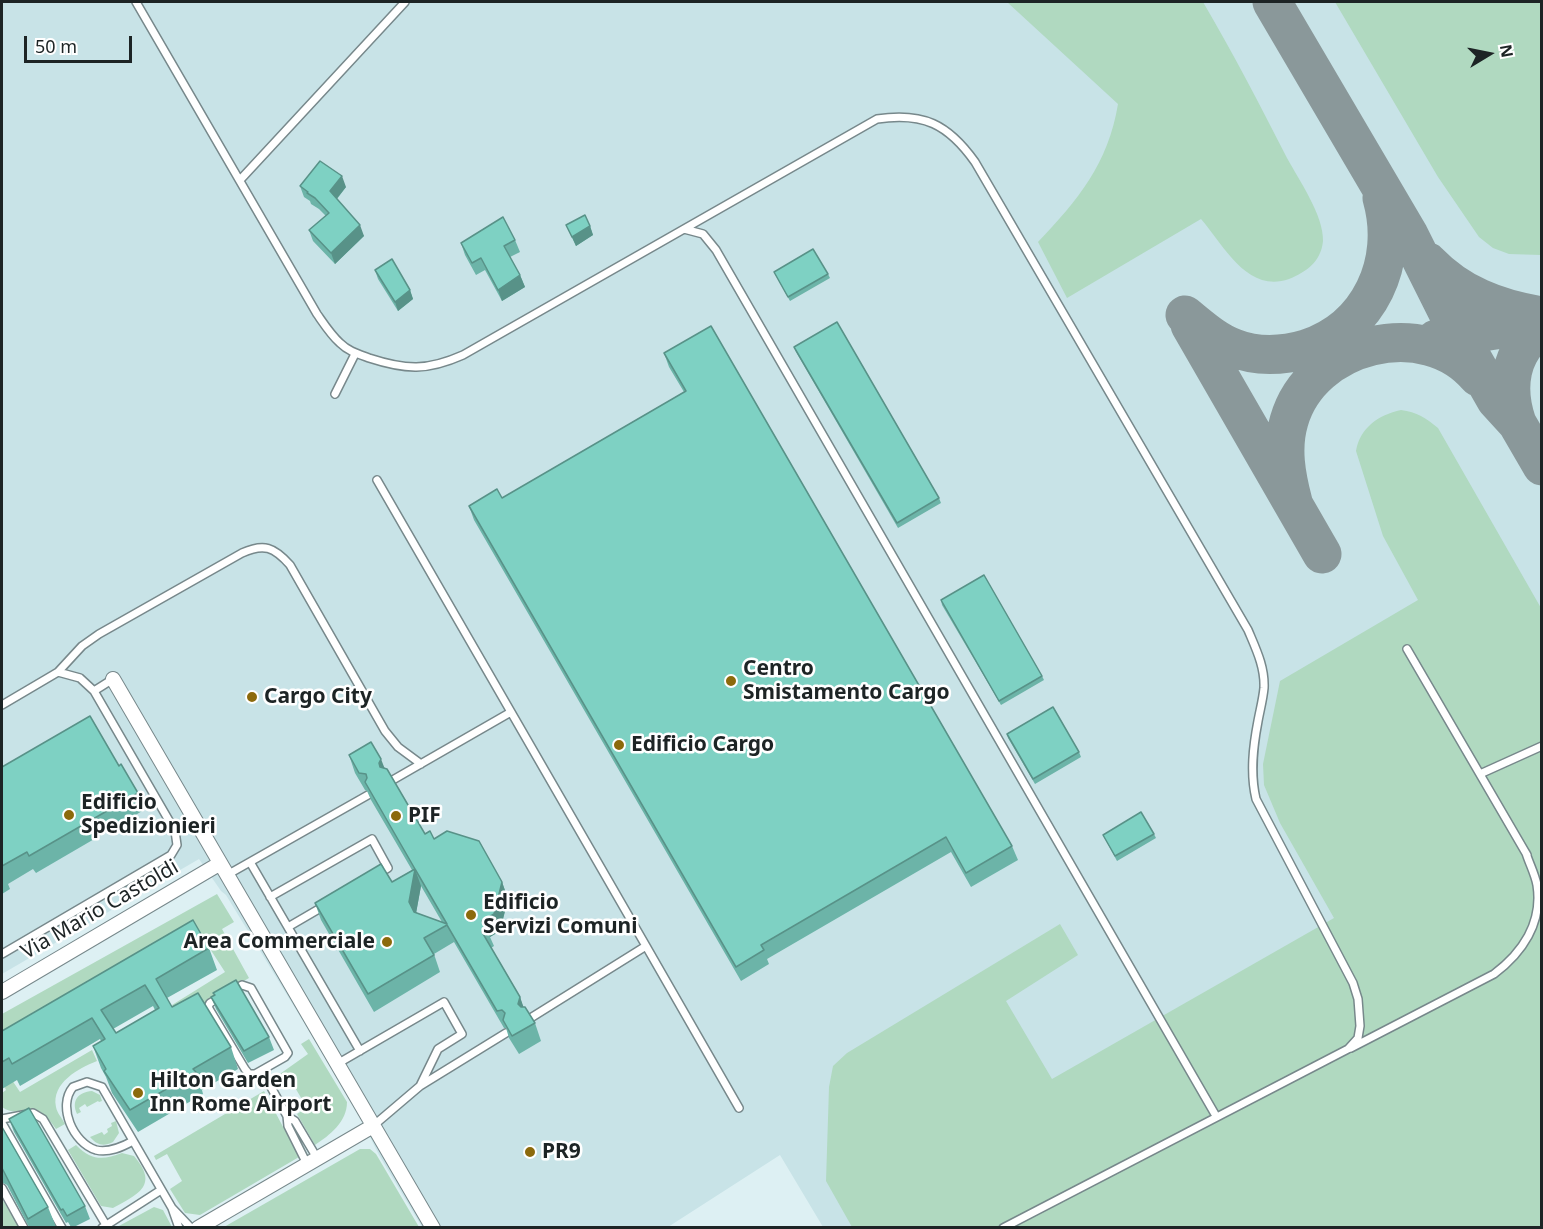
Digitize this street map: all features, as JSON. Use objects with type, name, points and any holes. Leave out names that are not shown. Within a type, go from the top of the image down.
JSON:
[{"type":"street","points":[[113,679],[433,1227]]},
{"type":"street","name":"Via Mario Castoldi","points":[[2,992],[223,869]]},
{"type":"street","points":[[198,1227],[373,1126]]},
{"type":"lane","points":[[136,2],[317,314],[340,344],[355,354],[387,365],[409,368],[446,363],[464,355],[877,119],[906,116],[927,121],[945,129],[965,147],[975,162],[1242,620],[1257,650],[1262,665],[1264,688],[1252,761],[1252,781],[1256,800],[1353,983],[1358,999],[1360,1026],[1358,1038],[1348,1049]]},
{"type":"lane","points":[[240,180],[405,2]]},
{"type":"lane","points":[[684,229],[703,234],[716,250],[1216,1116]]},
{"type":"lane","points":[[335,394],[355,354]]},
{"type":"lane","points":[[377,480],[739,1108]]},
{"type":"lane","points":[[2,705],[58,672],[82,646],[99,634],[242,553],[260,547],[267,548],[284,559],[295,573],[392,740],[421,764]]},
{"type":"lane","points":[[1407,649],[1542,881]]},
{"type":"lane","points":[[2,954],[171,855],[177,845],[176,831],[94,691],[80,678],[58,672]]},
{"type":"lane","points":[[94,691],[113,679]]},
{"type":"lane","points":[[390,782],[511,712]]},
{"type":"lane","points":[[1480,774],[1542,746]]},
{"type":"lane","points":[[223,869],[250,862],[368,795]]},
{"type":"lane","points":[[270,897],[372,839],[388,868],[368,880]]},
{"type":"lane","points":[[1004,1227],[1494,974],[1513,960],[1535,926],[1538,886],[1526,853]]},
{"type":"lane","points":[[250,862],[360,1051]]},
{"type":"lane","points":[[288,927],[328,904]]},
{"type":"lane","points":[[529,1019],[645,946]]},
{"type":"lane","points":[[242,985],[251,988],[288,1053],[262,1071],[249,1074],[208,1007],[210,1003],[242,985]]},
{"type":"lane","points":[[337,1064],[444,1002],[462,1034],[438,1048],[420,1086]]},
{"type":"lane","points":[[373,1126],[420,1086],[506,1033]]},
{"type":"lane","points":[[262,1071],[287,1116],[288,1126],[312,1161]]},
{"type":"lane","points":[[133,1141],[120,1147],[102,1150],[85,1143],[66,1114],[66,1102],[70,1091],[82,1082],[92,1082],[102,1087],[172,1208],[179,1227]]},
{"type":"lane","points":[[62,1227],[2,1121],[33,1113],[43,1119],[104,1226],[161,1190]]},
{"type":"lane","points":[[287,1116],[295,1121],[312,1161]]},
{"type":"lane","points":[[2,1188],[24,1227]]},
{"type":"lane","points":[[172,1208],[191,1227]]},
{"type":"shaded area","points":[[2,2],[1541,2],[1541,1227],[823,1227],[780,1155],[668,1227],[422,1227],[379,1155],[353,1103],[226,895],[199,859],[2,974]]},
{"type":"green space","points":[[1007,2],[1203,2],[1315,210],[1323,241],[1319,255],[1312,265],[1289,279],[1274,282],[1261,279],[1248,273],[1227,253],[1201,219],[1067,298],[1038,242],[1078,196],[1099,163],[1107,145],[1118,104]]},
{"type":"green space","points":[[1335,2],[1541,2],[1541,255],[1509,254],[1493,248],[1479,237],[1438,177]]},
{"type":"green space","points":[[1401,410],[1421,416],[1438,428],[1541,608],[1541,1227],[852,1227],[826,1181],[829,1087],[833,1066],[847,1053],[1060,924],[1078,955],[1006,1001],[1052,1079],[1334,918],[1280,823],[1264,785],[1263,764],[1280,681],[1418,600],[1383,536],[1356,451],[1361,436],[1371,424],[1385,415]]},
{"type":"green space","points":[[217,894],[234,922],[222,929],[249,978],[191,1012],[184,1025],[172,1005],[225,972],[203,938],[2,1054],[2,1014]]},
{"type":"green space","points":[[309,1039],[347,1102],[341,1122],[315,1145],[297,1114],[307,1108],[290,1079],[280,1084],[277,1076],[308,1054],[301,1044]]},
{"type":"green space","points":[[92,1050],[97,1061],[75,1072],[58,1091],[56,1107],[65,1124],[56,1129],[47,1118],[33,1109],[10,1111],[2,1107],[2,1093],[6,1090],[2,1082],[10,1077],[20,1092]]},
{"type":"green space","points":[[92,1091],[100,1095],[102,1101],[87,1107],[85,1104],[79,1108],[81,1112],[77,1114],[75,1101],[83,1093]]},
{"type":"green space","points":[[264,1091],[299,1157],[200,1215],[185,1213],[170,1189],[182,1181],[167,1154],[156,1160],[154,1156]]},
{"type":"green space","points":[[116,1121],[119,1133],[113,1142],[100,1144],[90,1137],[102,1132],[104,1135],[112,1126],[111,1123]]},
{"type":"green space","points":[[76,1145],[87,1154],[98,1158],[122,1153],[134,1156],[145,1174],[143,1188],[113,1208],[101,1206],[68,1150]]},
{"type":"green space","points":[[360,1149],[370,1149],[376,1154],[419,1227],[224,1227]]},
{"type":"green space","points":[[2,1199],[19,1227],[2,1227]]},
{"type":"green space","points":[[154,1207],[163,1210],[172,1227],[117,1227]]},
{"type":"building","points":[[320,161],[342,176],[330,191],[360,225],[331,253],[309,230],[329,213],[300,186]]},
{"type":"building","points":[[585,215],[590,226],[572,237],[566,225]]},
{"type":"building","points":[[503,217],[515,240],[504,246],[520,275],[498,290],[481,258],[472,263],[461,243]]},
{"type":"building","points":[[813,249],[828,274],[788,297],[774,272]]},
{"type":"building","points":[[392,259],[410,290],[395,302],[375,270]]},
{"type":"building","points":[[837,322],[939,498],[897,523],[794,347]]},
{"type":"building","name":"Centro Smistamento Cargo","points":[[711,326],[1012,846],[966,873],[946,837],[761,945],[764,950],[736,967],[469,506],[497,489],[502,498],[686,391],[664,353]]},
{"type":"building","points":[[984,575],[1042,676],[999,701],[941,600]]},
{"type":"building","points":[[1053,707],[1079,752],[1033,779],[1007,734]]},
{"type":"building","name":"Edificio Spedizionieri","points":[[90,716],[119,766],[121,764],[138,793],[29,856],[27,852],[2,866],[2,767]]},
{"type":"building","points":[[371,742],[381,759],[380,767],[387,769],[425,834],[430,831],[434,839],[447,831],[479,841],[502,882],[494,914],[482,921],[487,929],[482,932],[520,997],[518,1004],[525,1007],[535,1023],[512,1036],[503,1020],[505,1013],[502,1010],[497,1011],[447,925],[424,938],[434,955],[368,994],[315,903],[381,864],[392,882],[415,869],[365,782],[366,774],[359,773],[349,755]],"holes":[[[415,869],[447,924],[414,912],[409,902]]]},
{"type":"building","points":[[1141,812],[1154,834],[1115,856],[1103,835]]},
{"type":"building","points":[[193,920],[209,948],[156,979],[172,1007],[198,993],[231,1047],[193,1069],[196,1072],[130,1110],[104,1071],[106,1069],[93,1046],[105,1039],[92,1018],[12,1064],[9,1058],[2,1062],[2,1031]],"holes":[[[145,985],[159,1008],[116,1033],[101,1010]]]},
{"type":"building","points":[[236,980],[269,1037],[244,1051],[211,997],[215,995],[213,993]]},
{"type":"building","points":[[29,1108],[85,1206],[67,1216],[63,1209],[61,1210],[9,1119]]},
{"type":"building","points":[[2,1127],[48,1207],[28,1219],[2,1168]]},
{"type":"taxiway","points":[[1272,2],[1409,235],[1460,337],[1496,400],[1517,423],[1542,466]]},
{"type":"taxiway","points":[[1185,315],[1220,342],[1251,353],[1288,353],[1306,349],[1328,339],[1347,326],[1363,309],[1375,290],[1383,268],[1387,246],[1387,222],[1382,198]]},
{"type":"taxiway","points":[[1428,262],[1453,283],[1480,298],[1510,309],[1542,316]]},
{"type":"taxiway","points":[[1436,339],[1542,323]]},
{"type":"taxiway","points":[[1190,325],[1322,554]]},
{"type":"taxiway","points":[[1517,423],[1511,397],[1516,359],[1531,337],[1542,328]]},
{"type":"taxiway","points":[[1293,502],[1285,462],[1285,441],[1289,421],[1301,394],[1320,372],[1344,356],[1372,346],[1401,343],[1429,346],[1456,358],[1478,377]]},
{"type":"place","name":"Centro Smistamento Cargo","points":[[731,681]]},
{"type":"place","name":"Cargo City","points":[[252,697]]},
{"type":"place","name":"Edificio Cargo","points":[[619,745]]},
{"type":"place","name":"Edificio Spedizionieri","points":[[69,815]]},
{"type":"place","name":"PIF","points":[[396,816]]},
{"type":"place","name":"Edificio Servizi Comuni","points":[[471,915]]},
{"type":"place","name":"Area Commerciale","points":[[387,942]]},
{"type":"place","name":"Hilton Garden Inn Rome Airport","points":[[138,1093]]},
{"type":"place","name":"PR9","points":[[530,1152]]}]
